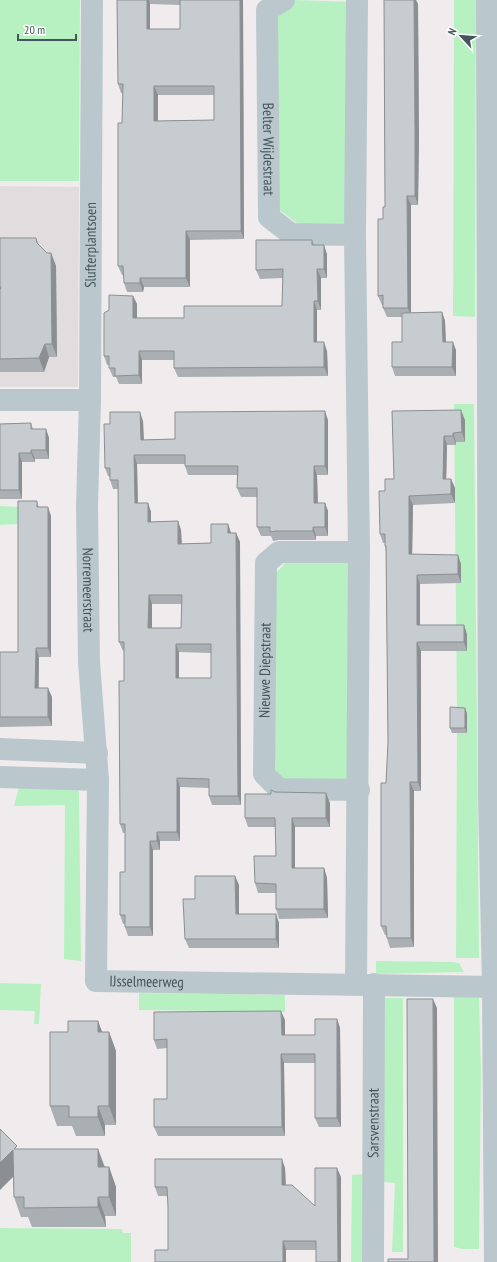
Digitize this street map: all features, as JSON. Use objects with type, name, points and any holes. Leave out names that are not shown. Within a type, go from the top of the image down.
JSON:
[{"type":"street","name":"Slufterplantsoen","points":[[90,400],[92,0]]},
{"type":"street","name":"Belter Wijdestraat","points":[[284,0],[267,10],[269,217],[291,234],[356,235]]},
{"type":"street","points":[[357,0],[356,235],[359,552],[359,790],[365,984]]},
{"type":"street","points":[[487,0],[489,789],[495,987],[495,1262]]},
{"type":"street","points":[[0,400],[90,400]]},
{"type":"street","name":"Norremeerstraat","points":[[90,400],[87,506],[90,662],[98,780]]},
{"type":"street","name":"Nieuwe Diepstraat","points":[[359,552],[279,552],[266,563],[264,774],[278,789],[359,790]]},
{"type":"street","points":[[0,749],[97,753]]},
{"type":"street","points":[[0,777],[98,780]]},
{"type":"street","name":"IJsselmeerweg","points":[[98,780],[96,981],[495,987]]},
{"type":"street","name":"Sarsvenstraat","points":[[365,984],[373,1262]]},
{"type":"shaded area","points":[[0,186],[79,187],[78,387],[0,387]]},
{"type":"green space","points":[[0,0],[80,0],[79,181],[0,181]]},
{"type":"green space","points":[[296,0],[350,2],[349,225],[298,224],[277,208],[276,17]]},
{"type":"green space","points":[[454,0],[476,0],[475,317],[453,316]]},
{"type":"green space","points":[[454,404],[474,404],[479,958],[456,958],[457,717]]},
{"type":"green space","points":[[0,506],[18,507],[18,524],[0,525]]},
{"type":"green space","points":[[290,558],[352,560],[353,782],[286,782],[271,765],[274,575]]},
{"type":"green space","points":[[76,786],[79,793],[81,961],[64,959],[65,805],[14,806],[19,787]]},
{"type":"green space","points":[[376,961],[453,962],[459,963],[464,972],[376,974]]},
{"type":"green space","points":[[0,983],[41,984],[39,1024],[34,1024],[35,1011],[0,1010]]},
{"type":"green space","points":[[139,993],[285,995],[285,1012],[139,1010]]},
{"type":"green space","points":[[479,996],[481,1073],[479,1249],[462,1249],[454,1247],[454,997]]},
{"type":"green space","points":[[382,998],[403,998],[403,1252],[392,1252],[395,1183],[383,1182]]},
{"type":"green space","points":[[366,1174],[365,1262],[351,1262],[352,1175]]},
{"type":"green space","points":[[0,1228],[122,1229],[123,1233],[131,1233],[131,1262],[0,1262]]},
{"type":"building","points":[[117,0],[147,0],[147,29],[180,29],[180,0],[240,0],[241,231],[186,231],[186,278],[140,278],[140,283],[124,283],[123,266],[118,266],[118,123],[122,123],[123,84],[118,84]],"holes":[[[154,86],[214,86],[214,120],[154,121]]]},
{"type":"building","points":[[384,0],[414,0],[415,196],[407,196],[408,308],[383,308],[383,295],[378,296],[378,219],[383,219],[383,207],[385,207]]},
{"type":"building","points":[[0,238],[36,238],[37,243],[47,253],[51,253],[52,344],[45,344],[39,358],[0,359]]},
{"type":"building","points":[[256,240],[312,240],[312,245],[324,245],[324,269],[317,269],[318,301],[314,301],[314,342],[324,342],[324,367],[174,368],[174,351],[139,351],[139,375],[115,376],[115,368],[109,368],[109,356],[104,356],[104,313],[109,310],[109,295],[133,296],[133,318],[184,318],[184,306],[282,306],[283,269],[256,270]]},
{"type":"building","points":[[442,312],[443,342],[453,342],[452,367],[392,367],[392,342],[402,342],[402,313]]},
{"type":"building","points":[[461,410],[462,432],[453,433],[453,436],[444,436],[443,479],[451,479],[451,494],[409,496],[409,554],[458,555],[458,574],[417,575],[417,625],[464,625],[464,642],[417,642],[418,782],[410,782],[411,938],[387,938],[386,926],[381,926],[381,783],[386,783],[388,742],[386,546],[385,534],[380,534],[379,491],[385,491],[385,479],[394,479],[392,411]]},
{"type":"building","points":[[325,411],[325,466],[314,466],[314,503],[325,503],[325,527],[313,527],[313,531],[270,532],[270,527],[257,527],[257,488],[237,488],[238,466],[185,466],[185,455],[134,455],[135,503],[148,503],[148,522],[178,521],[178,544],[211,543],[211,524],[228,524],[228,533],[236,533],[238,796],[209,796],[209,779],[177,778],[177,832],[157,832],[157,841],[150,841],[150,927],[125,927],[125,915],[120,915],[120,872],[125,872],[125,824],[120,824],[119,681],[124,681],[124,642],[119,642],[118,480],[110,480],[110,468],[105,468],[104,424],[110,424],[110,412],[140,412],[141,440],[175,439],[175,412]],"holes":[[[149,595],[182,595],[181,628],[148,628]],[[176,644],[211,644],[211,678],[176,678]]]},
{"type":"building","points":[[31,423],[31,429],[46,429],[46,450],[31,450],[31,453],[19,453],[19,490],[0,490],[0,424]]},
{"type":"building","points":[[18,501],[37,501],[37,507],[48,507],[48,648],[36,648],[35,688],[48,688],[48,717],[0,717],[0,652],[18,652]]},
{"type":"building","points":[[450,707],[465,708],[465,728],[450,728]]},
{"type":"building","points":[[271,790],[275,792],[326,793],[326,818],[292,818],[292,868],[324,868],[324,909],[276,909],[276,884],[255,883],[254,856],[276,856],[275,818],[245,818],[245,794],[271,794]]},
{"type":"building","points":[[195,876],[235,876],[236,914],[276,914],[276,939],[185,939],[183,899],[195,899]]},
{"type":"building","points":[[407,999],[433,999],[434,1262],[388,1262],[388,1259],[408,1259]]},
{"type":"building","points":[[281,1011],[282,1035],[315,1035],[315,1019],[337,1019],[337,1118],[315,1118],[315,1054],[281,1054],[282,1127],[154,1127],[154,1099],[167,1099],[167,1039],[154,1040],[154,1012]]},
{"type":"building","points":[[68,1021],[98,1021],[98,1032],[109,1032],[109,1106],[98,1106],[98,1117],[69,1117],[69,1106],[50,1106],[50,1032],[68,1032]]},
{"type":"building","points":[[0,1129],[17,1146],[14,1149],[98,1149],[98,1167],[109,1167],[109,1197],[98,1197],[98,1207],[24,1208],[24,1197],[14,1197],[13,1150],[0,1163]]},
{"type":"building","points":[[155,1159],[282,1159],[282,1185],[292,1185],[315,1206],[315,1168],[337,1168],[338,1262],[316,1262],[316,1241],[283,1241],[283,1262],[155,1262],[155,1250],[168,1250],[168,1207],[167,1187],[155,1187]]}]
